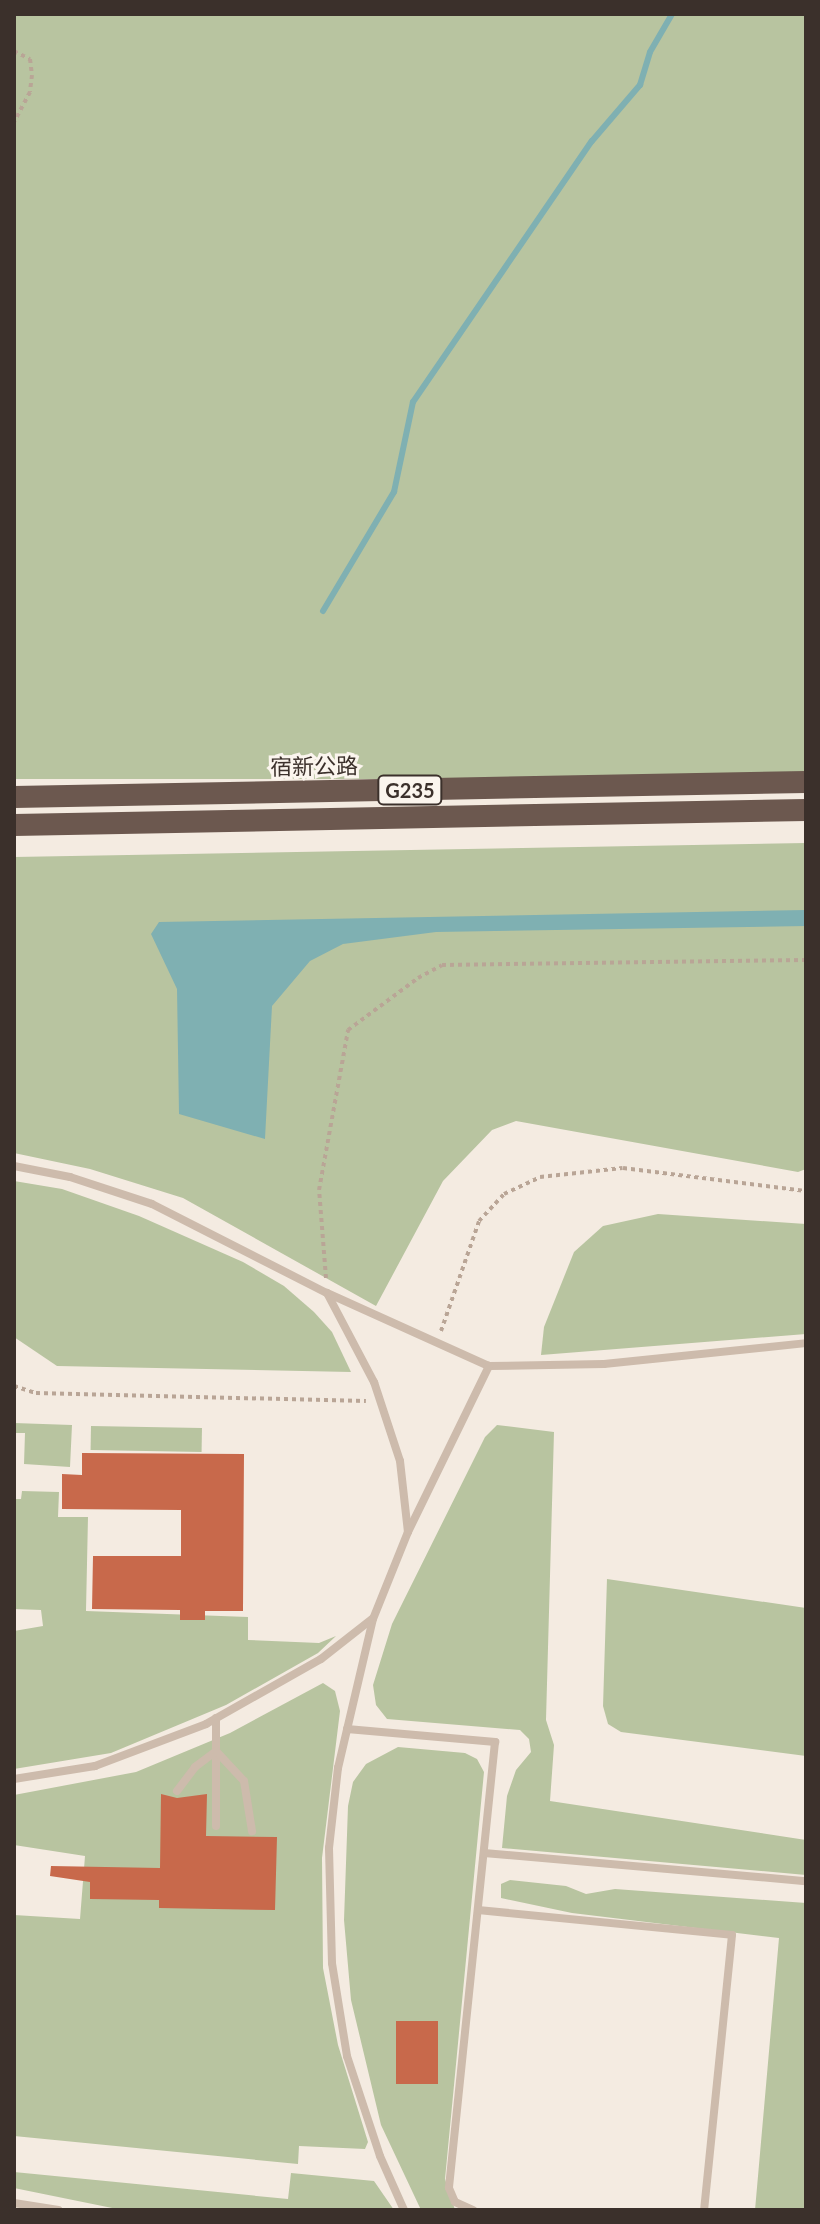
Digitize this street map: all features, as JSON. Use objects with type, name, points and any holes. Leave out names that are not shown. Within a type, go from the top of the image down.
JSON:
[{"type":"highway","name":"宿新公路","points":[[14,797],[806,782]]},
{"type":"highway","name":"G235","points":[[14,825],[806,810]]},
{"type":"lane","points":[[14,1166],[152,1204],[327,1293],[489,1366],[604,1364],[806,1343]]},
{"type":"lane","points":[[327,1293],[381,1402],[400,1461],[408,1532]]},
{"type":"lane","points":[[404,2210],[380,2156],[347,2056],[332,1963],[329,1848],[347,1729],[373,1619],[408,1532],[489,1366]]},
{"type":"lane","points":[[14,1779],[95,1766],[216,1718],[321,1659],[373,1619]]},
{"type":"lane","points":[[216,1718],[216,1826]]},
{"type":"lane","points":[[347,1729],[495,1742],[449,2188],[455,2202],[473,2210]]},
{"type":"lane","points":[[177,1791],[195,1767],[216,1751]]},
{"type":"lane","points":[[216,1751],[244,1781],[252,1831]]},
{"type":"lane","points":[[484,1853],[806,1881]]},
{"type":"lane","points":[[478,1910],[732,1935],[704,2210]]},
{"type":"lane","points":[[14,2203],[58,2210]]},
{"type":"path","points":[[14,51],[30,59],[32,75],[30,92],[14,122]]},
{"type":"path","points":[[327,1293],[319,1190],[348,1030],[418,978],[442,965],[806,960]]},
{"type":"path","points":[[437,1342],[479,1221],[504,1194],[540,1177],[623,1168],[806,1191]]},
{"type":"path","points":[[14,1386],[36,1393],[381,1402]]},
{"type":"green space","points":[[14,14],[806,14],[806,779],[14,779]]},
{"type":"green space","points":[[806,843],[806,1169],[798,1172],[516,1121],[492,1130],[443,1181],[376,1306],[183,1198],[90,1169],[14,1153],[14,857]]},
{"type":"green space","points":[[14,1181],[62,1189],[139,1216],[243,1262],[284,1286],[314,1312],[332,1332],[351,1372],[57,1366],[14,1337]]},
{"type":"green space","points":[[658,1214],[806,1224],[806,1334],[541,1355],[544,1327],[574,1252],[603,1226]]},
{"type":"green space","points":[[14,1423],[72,1425],[70,1467],[24,1464],[25,1433],[14,1433]]},
{"type":"green space","points":[[497,1425],[554,1432],[546,1720],[554,1745],[550,1801],[806,1840],[806,1875],[502,1848],[507,1796],[516,1770],[531,1752],[529,1739],[520,1730],[387,1719],[376,1705],[373,1685],[392,1624],[485,1437]]},
{"type":"green space","points":[[91,1426],[202,1428],[202,1452],[91,1450]]},
{"type":"green space","points":[[22,1491],[59,1492],[58,1517],[88,1517],[86,1611],[248,1617],[248,1640],[319,1643],[336,1636],[318,1653],[226,1705],[111,1753],[14,1769],[14,1631],[43,1626],[41,1610],[14,1609],[14,1499],[21,1499]]},
{"type":"green space","points":[[607,1579],[806,1608],[806,1756],[621,1732],[608,1724],[603,1706]]},
{"type":"green space","points":[[323,1683],[335,1691],[340,1711],[322,1858],[323,1968],[338,2045],[368,2142],[365,2149],[299,2146],[298,2164],[14,2136],[14,1915],[80,1919],[85,1856],[14,1845],[14,1795],[136,1772],[230,1733]]},
{"type":"green space","points":[[398,1747],[465,1753],[477,1759],[484,1772],[445,2179],[455,2210],[421,2210],[381,2125],[351,2000],[344,1920],[348,1806],[353,1782],[366,1764]]},
{"type":"green space","points":[[510,1880],[566,1886],[586,1894],[615,1889],[806,1903],[806,2210],[755,2210],[779,1938],[572,1913],[501,1898],[501,1884]]},
{"type":"green space","points":[[14,2172],[288,2199],[291,2173],[374,2181],[394,2210],[122,2210],[14,2188]]},
{"type":"water","points":[[806,910],[806,926],[436,932],[343,944],[310,961],[272,1006],[265,1139],[179,1114],[177,989],[151,934],[159,922]]},
{"type":"building","points":[[82,1453],[244,1454],[243,1611],[205,1611],[205,1620],[180,1620],[180,1610],[92,1609],[93,1556],[181,1556],[181,1510],[62,1509],[62,1474],[82,1475]]},
{"type":"building","points":[[161,1794],[177,1798],[207,1794],[206,1836],[277,1837],[275,1910],[159,1908],[159,1900],[90,1899],[90,1882],[50,1876],[51,1866],[160,1868]]},
{"type":"building","points":[[396,2021],[438,2021],[438,2084],[396,2084]]},
{"type":"waterway","points":[[323,611],[394,492],[413,402],[592,141],[640,85],[650,52],[672,14]]}]
